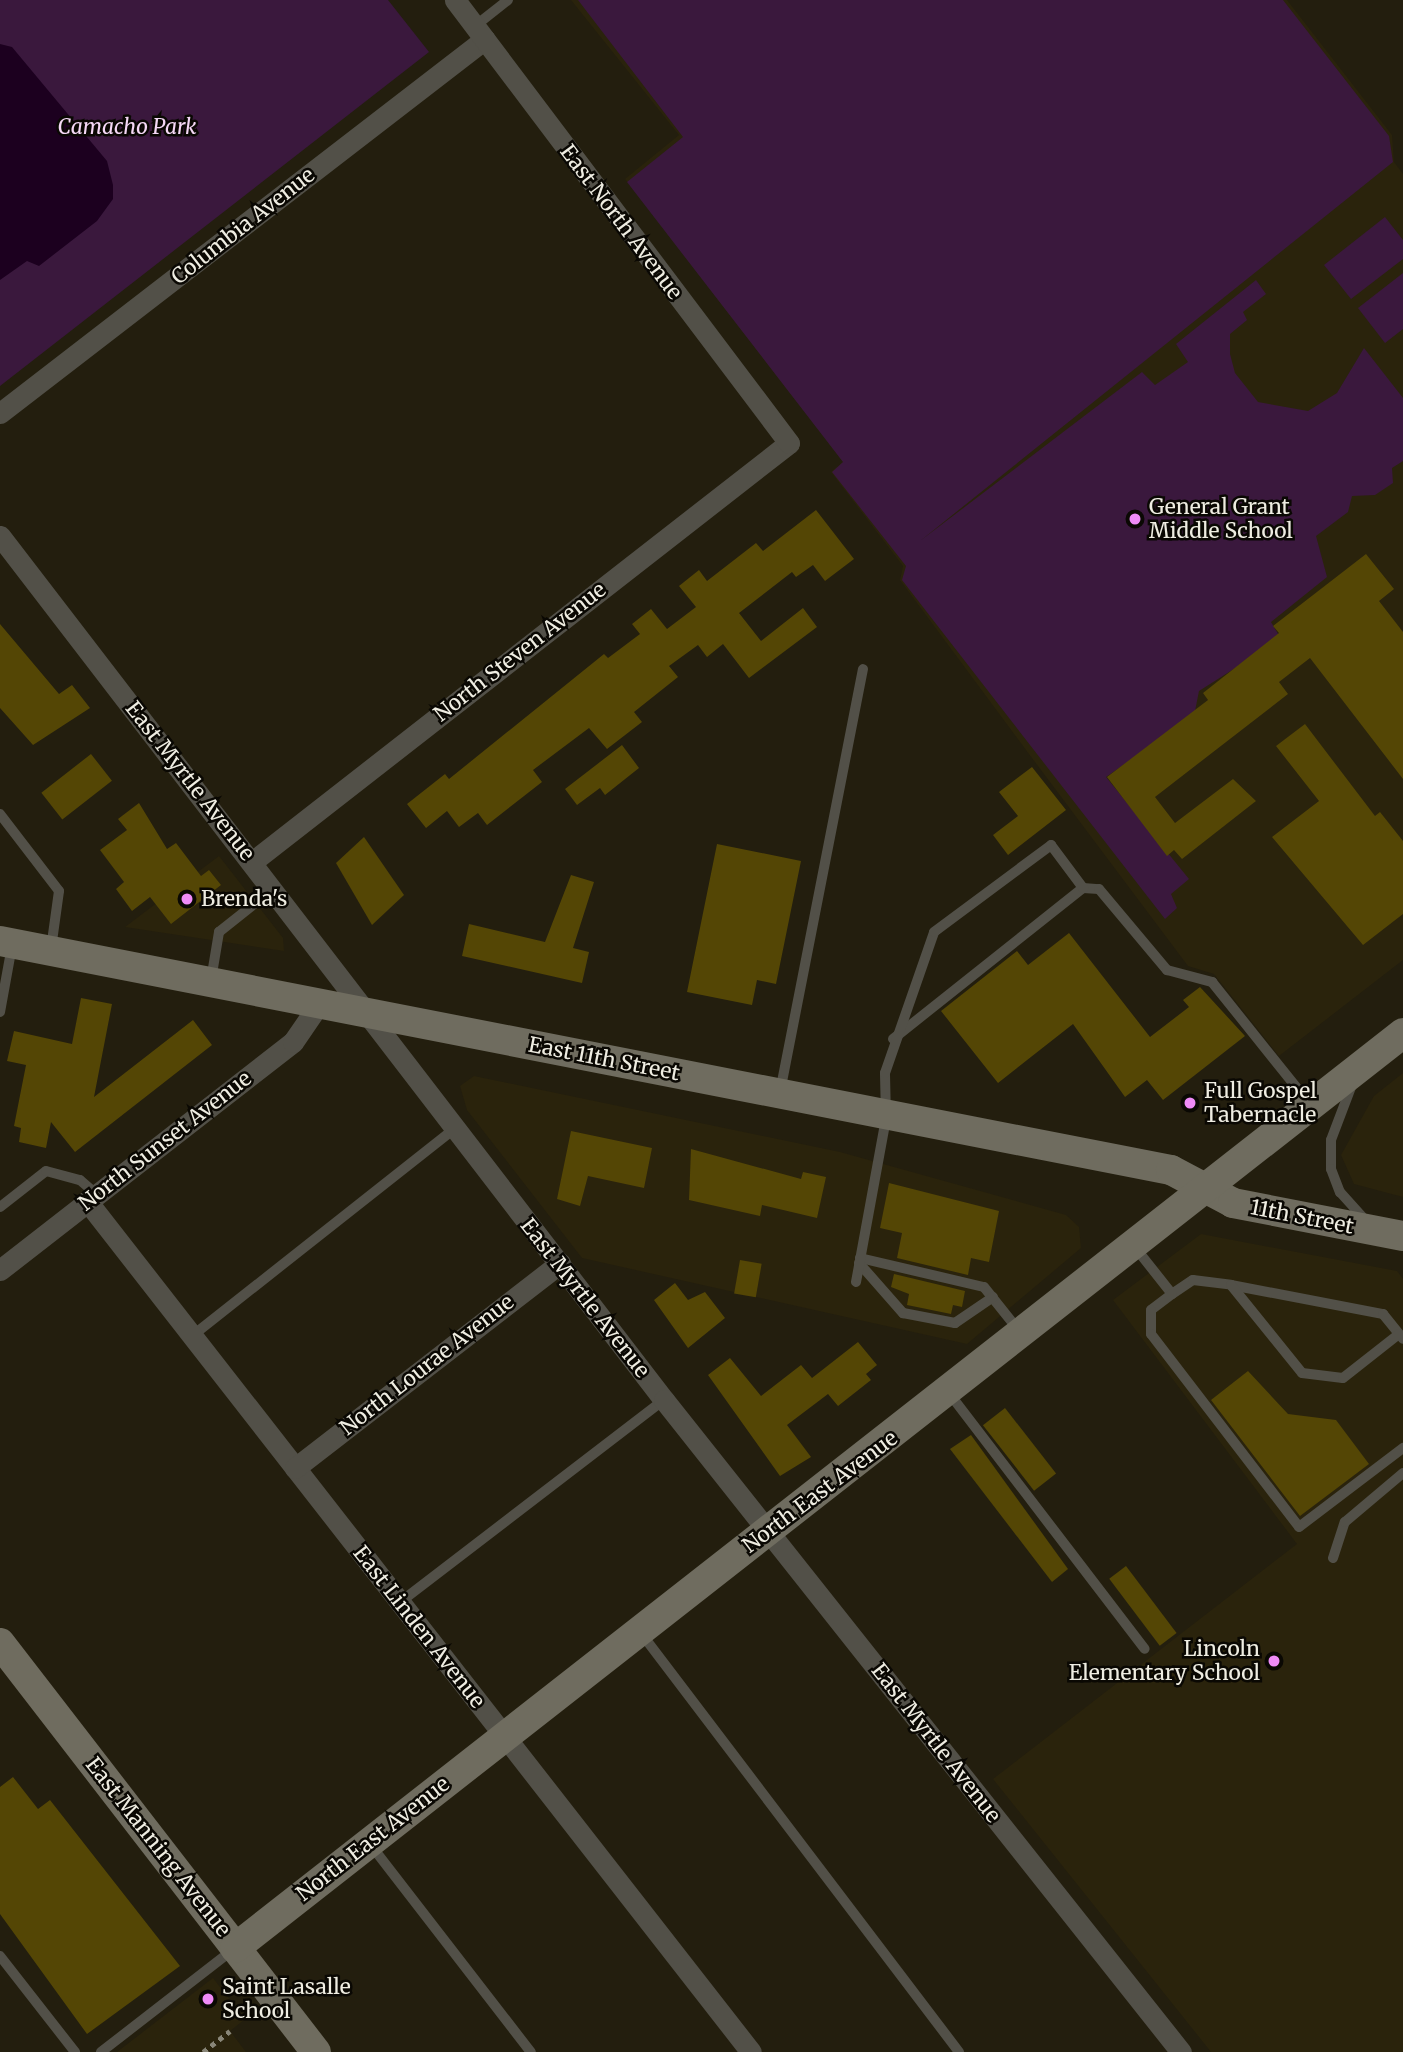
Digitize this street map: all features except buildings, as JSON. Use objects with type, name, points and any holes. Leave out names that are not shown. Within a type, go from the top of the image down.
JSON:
[{"type":"main road","name":"East 11th Street","points":[[6,943],[369,1012],[780,1094],[886,1118],[1171,1170],[1204,1188]]},
{"type":"main road","name":"North East Avenue","points":[[235,1948],[504,1737],[636,1627],[769,1531],[949,1393],[1204,1188],[1403,1033]]},
{"type":"main road","name":"11th Street","points":[[1204,1188],[1233,1203],[1389,1234]]},
{"type":"main road","name":"East Manning Avenue","points":[[0,1643],[316,2052]]},
{"type":"street","name":"East North Avenue","points":[[455,0],[789,443]]},
{"type":"street","name":"Columbia Avenue","points":[[0,413],[480,33]]},
{"type":"street","name":"North Steven Avenue","points":[[252,862],[789,443]]},
{"type":"street","name":"East Myrtle Avenue","points":[[0,536],[369,1012],[454,1129],[664,1401],[1181,2052]]},
{"type":"street","name":"North Sunset Avenue","points":[[0,1270],[293,1042],[320,1004]]},
{"type":"street","name":"East Linden Avenue","points":[[92,1198],[192,1336],[751,2052]]},
{"type":"street","name":"North Lourae Avenue","points":[[295,1468],[559,1263]]},
{"type":"lane","points":[[480,33],[508,0]]},
{"type":"lane","points":[[780,1094],[863,669]]},
{"type":"lane","points":[[0,814],[59,891],[50,952]]},
{"type":"lane","points":[[856,1282],[886,1118],[893,1039],[934,932],[1051,845],[1083,888]]},
{"type":"lane","points":[[893,1039],[1083,888],[1099,889],[1167,970],[1212,982],[1310,1105]]},
{"type":"lane","points":[[211,983],[219,932],[273,889]]},
{"type":"lane","points":[[0,1012],[6,943]]},
{"type":"lane","points":[[1360,1067],[1331,1140],[1331,1169],[1339,1192],[1389,1234]]},
{"type":"lane","points":[[192,1336],[454,1129]]},
{"type":"lane","points":[[0,1208],[47,1171],[80,1181],[92,1198]]},
{"type":"lane","points":[[1133,1245],[1172,1294]]},
{"type":"lane","points":[[860,1261],[979,1284],[993,1297],[1022,1334]]},
{"type":"lane","points":[[860,1261],[903,1313],[955,1323],[993,1297]]},
{"type":"lane","points":[[1231,1284],[1302,1373],[1343,1378],[1401,1337],[1383,1314],[1231,1284],[1193,1280],[1152,1310],[1151,1334],[1299,1527],[1403,1448]]},
{"type":"lane","points":[[949,1393],[1145,1649]]},
{"type":"lane","points":[[399,1603],[664,1401]]},
{"type":"lane","points":[[1333,1558],[1345,1522],[1403,1473]]},
{"type":"lane","points":[[636,1627],[959,2052]]},
{"type":"lane","points":[[369,1842],[531,2052]]},
{"type":"lane","points":[[100,2052],[235,1948]]},
{"type":"lane","points":[[0,1956],[75,2052]]},
{"type":"path","points":[[203,2052],[230,2031]]},
{"type":"shaded area","name":"General Grant Middle School","points":[[571,0],[1287,0],[1392,135],[1394,162],[1403,174],[1403,960],[1279,1056],[1214,974],[1188,966],[1026,750],[900,580],[903,566],[831,472],[843,462],[625,179],[679,135]]},
{"type":"shaded area","points":[[0,44],[12,47],[107,161],[113,185],[113,199],[97,221],[39,266],[27,261],[0,280]]},
{"type":"shaded area","points":[[219,856],[283,938],[284,951],[125,927]]},
{"type":"shaded area","points":[[1403,1073],[1403,1197],[1354,1184],[1341,1155],[1374,1096]]},
{"type":"shaded area","points":[[474,1076],[840,1152],[1066,1215],[1079,1227],[1081,1248],[967,1344],[582,1258],[467,1110],[460,1086]]},
{"type":"shaded area","name":"Lincoln Elementary School","points":[[1201,1234],[1397,1271],[1403,1279],[1403,2052],[1211,2052],[993,1779],[1297,1544],[1113,1300]]},
{"type":"shaded area","name":"Saint Lasalle School","points":[[213,1978],[245,2019],[230,2031],[246,2052],[117,2052]]},
{"type":"green space","name":"Camacho Park","points":[[0,0],[388,0],[429,52],[0,386]]},
{"type":"green space","name":"General Grant Middle School","points":[[578,0],[1283,0],[1389,136],[1393,162],[920,541],[1142,372],[1155,385],[1188,362],[1176,344],[1256,280],[1266,294],[1243,312],[1247,320],[1230,334],[1230,354],[1235,373],[1258,402],[1308,411],[1337,393],[1364,348],[1403,398],[1403,461],[1392,468],[1393,483],[1375,495],[1352,496],[1348,512],[1316,536],[1327,577],[1271,622],[1281,639],[1199,691],[1194,716],[1106,777],[1189,879],[1171,894],[1177,908],[1165,919],[902,580],[906,566],[832,472],[843,462],[627,182],[683,137]]},
{"type":"green space","points":[[1385,217],[1403,240],[1403,259],[1351,299],[1324,265]]},
{"type":"green space","points":[[1403,273],[1403,329],[1385,343],[1358,308]]},
{"type":"place","name":"General Grant Middle School","points":[[1135,519]]},
{"type":"place","name":"Brenda's","points":[[187,899]]},
{"type":"place","name":"Full Gospel Tabernacle","points":[[1190,1103]]},
{"type":"place","name":"Lincoln Elementary School","points":[[1274,1661]]},
{"type":"place","name":"Saint Lasalle School","points":[[208,1999]]}]
